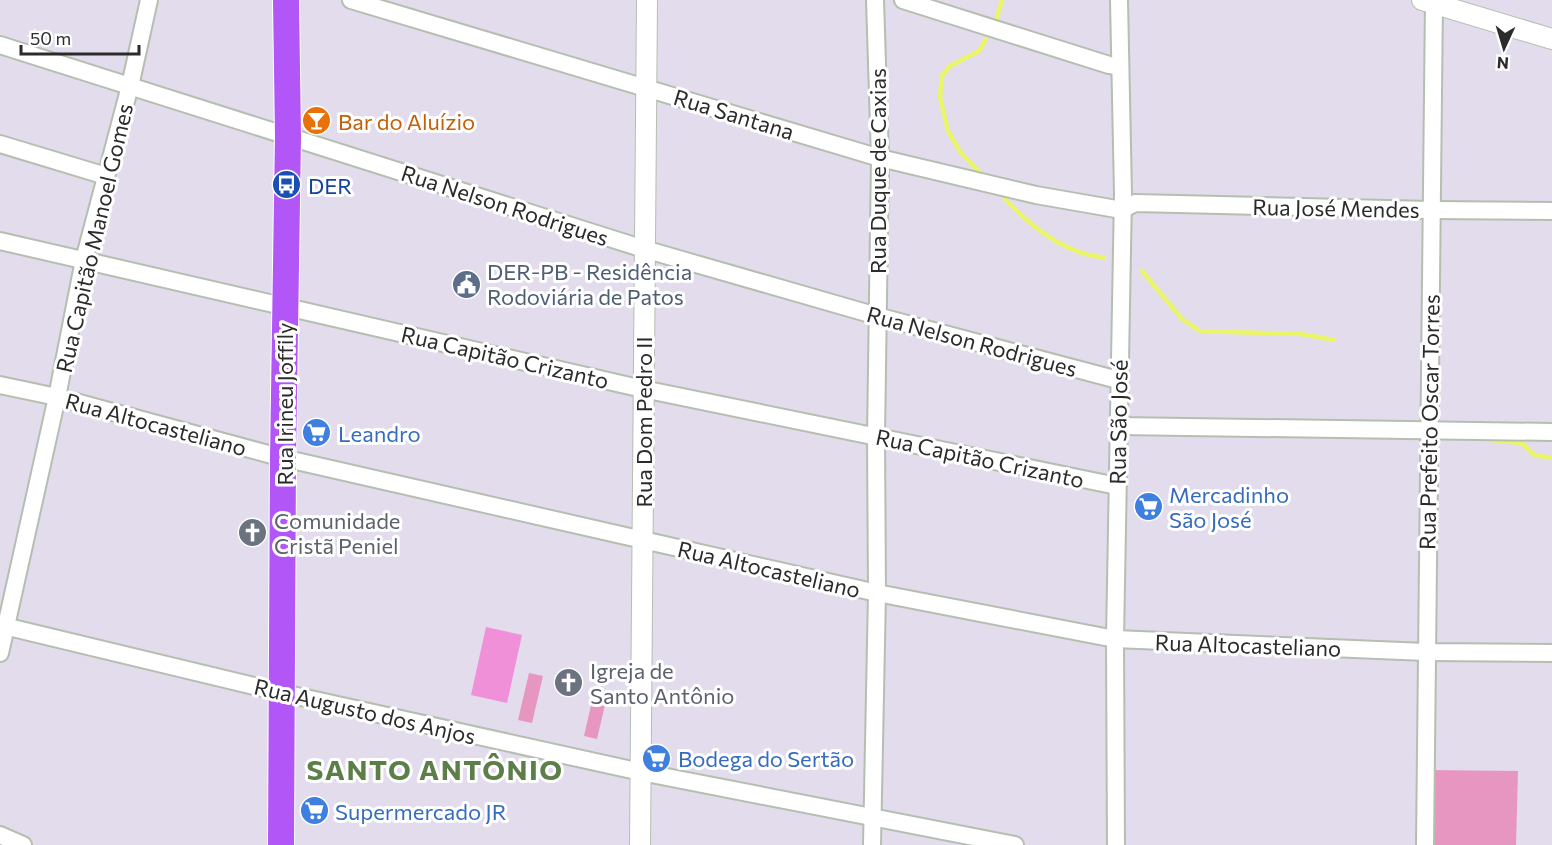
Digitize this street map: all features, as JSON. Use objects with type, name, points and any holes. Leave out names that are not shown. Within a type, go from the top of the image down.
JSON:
[{"type":"main road","name":"Rua Irineu Joffily","points":[[281,845],[288,136],[286,0]]},
{"type":"street","name":"Rua Capitão Manoel Gomes","points":[[0,652],[3,626],[57,397],[84,260],[130,86],[149,0]]},
{"type":"street","name":"Rua Santana","points":[[351,0],[880,158],[1036,195],[1122,210]]},
{"type":"street","name":"Rua Dom Pedro II","points":[[640,845],[647,0]]},
{"type":"street","name":"Rua Duque de Caxias","points":[[872,845],[877,593],[876,437],[880,158],[875,0]]},
{"type":"street","points":[[903,0],[1120,67]]},
{"type":"street","name":"Rua São José","points":[[1116,845],[1115,639],[1122,210],[1119,0]]},
{"type":"street","points":[[1429,1],[1552,39]]},
{"type":"street","name":"Rua Prefeito Oscar Torres","points":[[1425,845],[1431,210],[1429,1]]},
{"type":"street","name":"Rua Nelson Rodrigues","points":[[0,45],[644,249],[877,316],[1118,380]]},
{"type":"street","points":[[0,144],[106,176]]},
{"type":"street","name":"Rua José Mendes","points":[[1122,210],[1135,203],[1552,211]]},
{"type":"street","name":"Rua Capitão Crizanto","points":[[0,241],[643,389],[1117,486]]},
{"type":"street","name":"Rua Altocasteliano","points":[[0,385],[57,397],[284,458],[643,540],[877,593],[1115,639],[1426,652],[1552,653]]},
{"type":"street","points":[[1118,426],[1552,432]]},
{"type":"street","name":"Rua Augusto dos Anjos","points":[[3,626],[283,693],[641,772],[1015,845]]},
{"type":"street","points":[[0,836],[23,845]]},
{"type":"shaded area","points":[[486,627],[522,635],[507,703],[471,695]]},
{"type":"shaded area","points":[[529,673],[543,676],[532,723],[518,720]]},
{"type":"shaded area","points":[[595,688],[608,692],[597,739],[584,736]]},
{"type":"shaded area","points":[[1425,770],[1518,771],[1516,845],[1425,845]]},
{"type":"waterway","points":[[995,24],[1002,0]]},
{"type":"waterway","points":[[983,176],[961,153],[948,131],[940,97],[942,76],[950,66],[979,51],[986,39]]},
{"type":"waterway","points":[[1005,199],[1029,222],[1057,242],[1080,252],[1104,258]]},
{"type":"waterway","points":[[1142,271],[1182,319],[1200,331],[1301,334],[1334,340]]},
{"type":"waterway","points":[[1479,439],[1522,443],[1534,455],[1552,458]]},
{"type":"place","name":"Bar do Aluízio","points":[[317,121]]},
{"type":"place","name":"DER","points":[[287,185]]},
{"type":"place","name":"DER-PB - Residência Rodoviária de Patos","points":[[466,284]]},
{"type":"place","name":"Leandro","points":[[317,433]]},
{"type":"place","name":"Mercadinho São José","points":[[1148,507]]},
{"type":"place","name":"Comunidade Cristã Peniel","points":[[253,533]]},
{"type":"place","name":"Igreja de Santo Antônio","points":[[569,683]]},
{"type":"place","name":"Bodega do Sertão","points":[[657,758]]},
{"type":"place","name":"Supermercado JR","points":[[314,811]]},
{"type":"district","name":"SANTO ANTÔNIO","points":[[435,769]]}]
